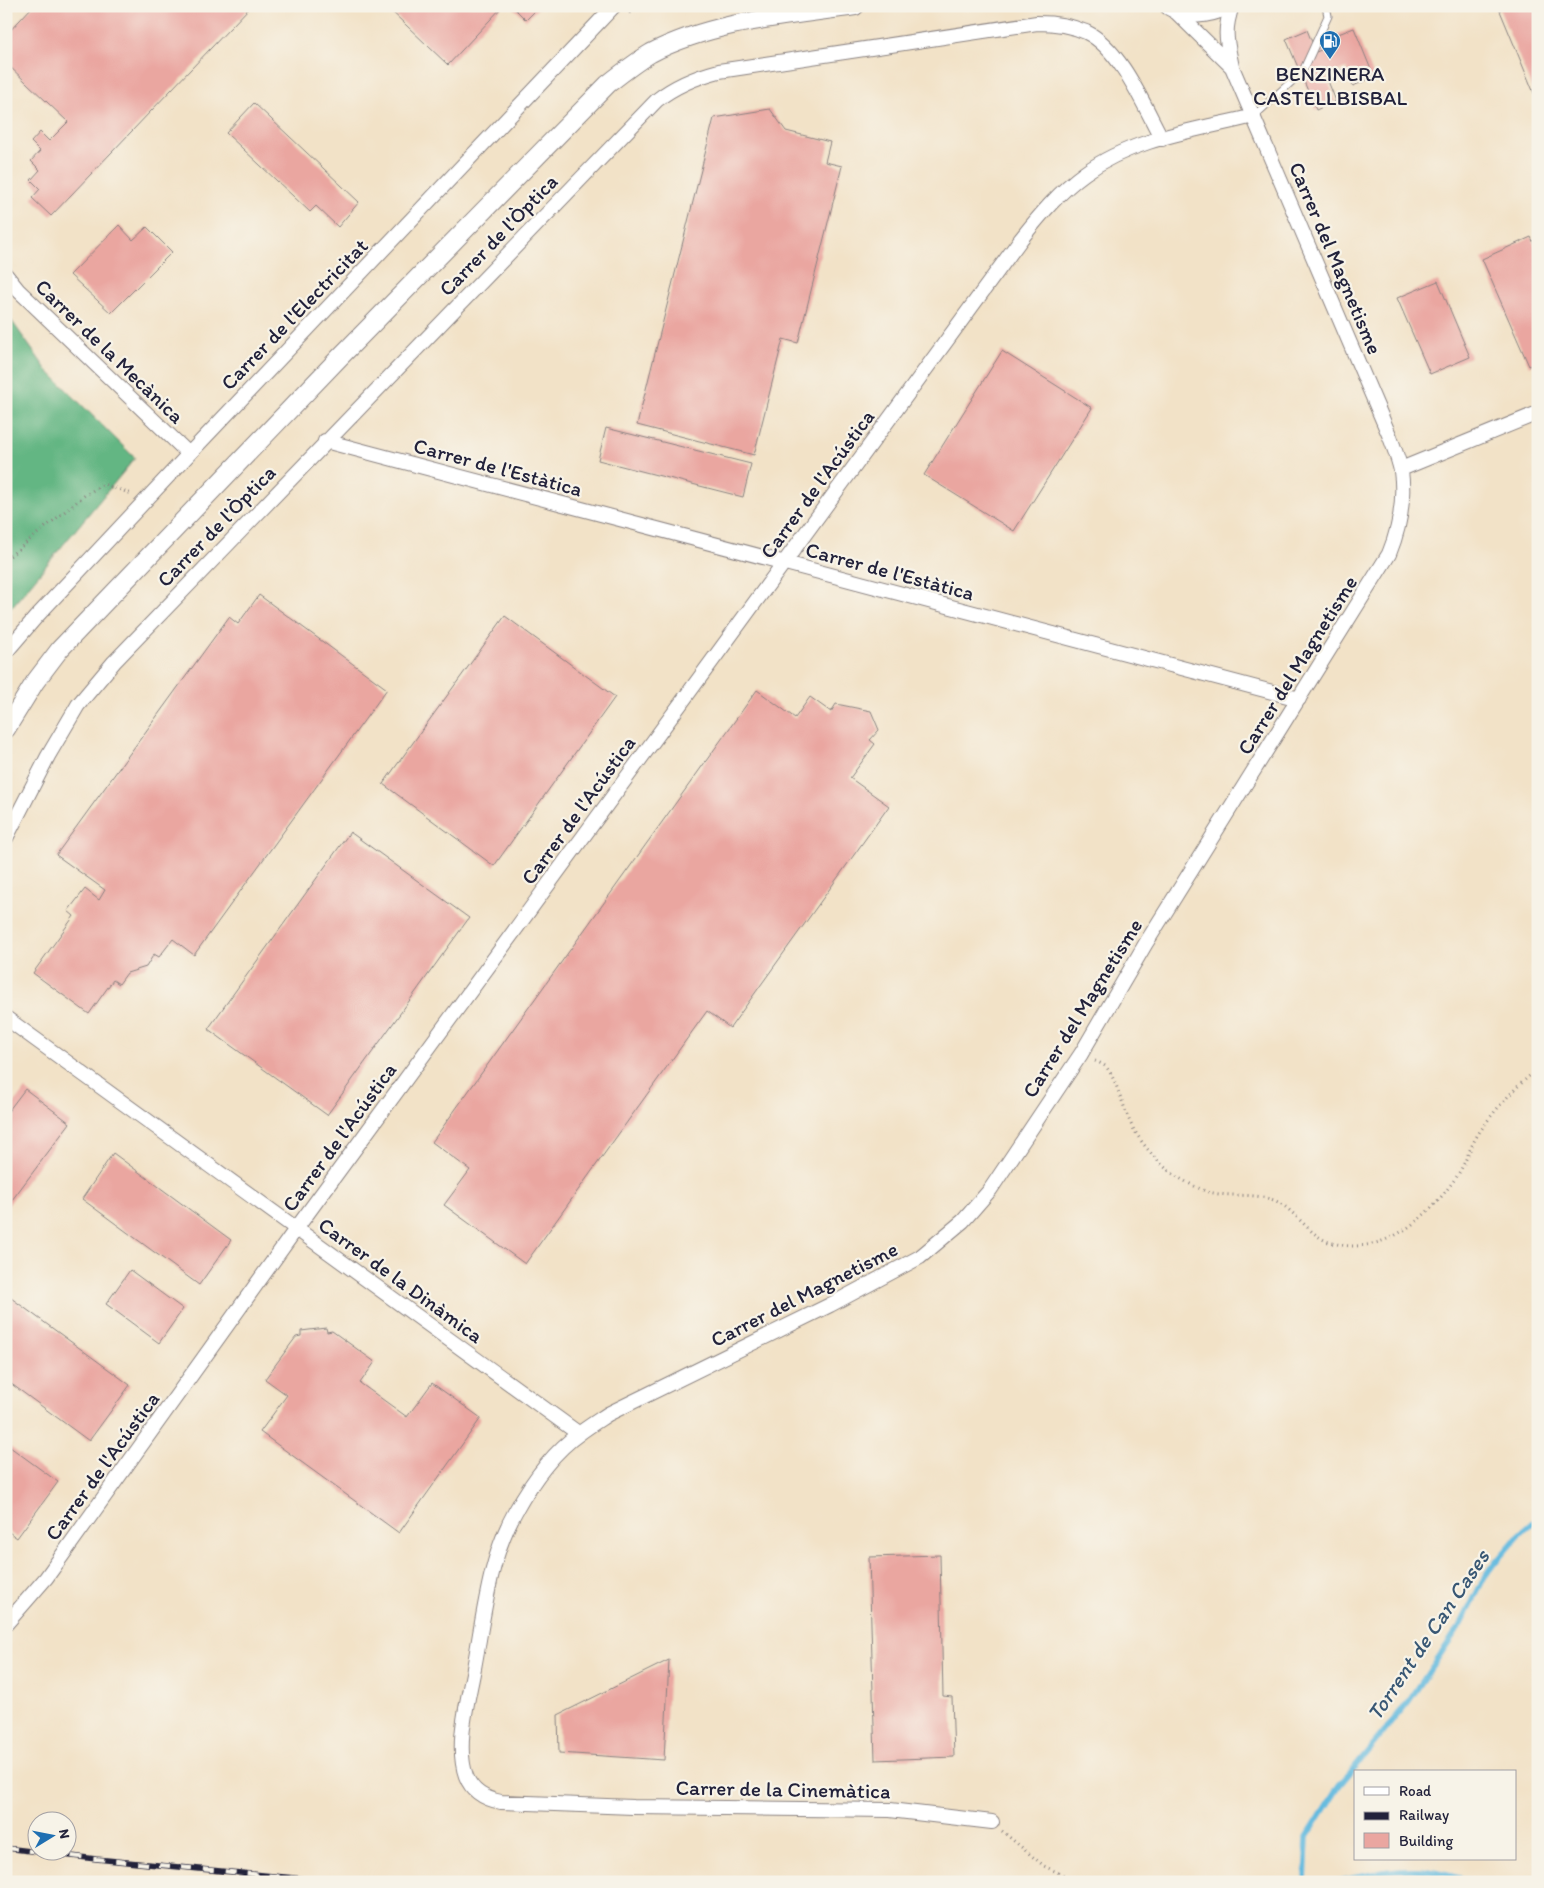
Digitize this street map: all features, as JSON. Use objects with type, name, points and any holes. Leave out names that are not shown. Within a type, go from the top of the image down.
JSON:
[{"type":"street","name":"Carrer de l'Electricitat","points":[[6,652],[36,617],[189,454],[614,6]]},
{"type":"street","points":[[6,729],[35,682],[60,649],[272,426],[608,84],[651,54],[702,33],[729,26],[855,6]]},
{"type":"street","points":[[1172,8],[1194,14],[1214,12],[1226,6]]},
{"type":"street","name":"Carrer del Magnetisme","points":[[472,1787],[466,1778],[461,1749],[465,1716],[490,1578],[502,1540],[516,1511],[551,1460],[578,1434],[608,1414],[830,1305],[920,1257],[963,1221],[990,1190],[1081,1054],[1146,943],[1389,554],[1398,533],[1403,503],[1401,469],[1390,437],[1232,67],[1226,37],[1226,23],[1232,6]]},
{"type":"street","name":"Carrer del Magnetisme","points":[[1172,8],[1232,67]]},
{"type":"street","name":"Carrer de l'Òptica","points":[[6,838],[48,756],[78,705],[114,662],[325,441],[657,100],[668,91],[701,76],[719,71],[1037,22],[1057,23],[1088,33],[1113,55],[1124,70],[1162,139]]},
{"type":"street","name":"Carrer de l'Acústica","points":[[6,1624],[46,1578],[296,1228],[1010,254],[1044,211],[1086,173],[1121,154],[1162,139],[1254,116]]},
{"type":"street","name":"Carrer de la Mecànica","points":[[6,275],[18,290],[189,454]]},
{"type":"street","points":[[1401,469],[1538,413]]},
{"type":"street","name":"Carrer de l'Estàtica","points":[[325,441],[1299,699]]},
{"type":"street","name":"Carrer de la Dinàmica","points":[[6,1018],[578,1434]]},
{"type":"street","name":"Carrer de la Cinemàtica","points":[[472,1787],[489,1800],[501,1802],[633,1807],[890,1810],[992,1822]]},
{"type":"lane","points":[[1254,116],[1302,71],[1328,16],[1326,6]]},
{"type":"path","points":[[6,559],[84,496],[103,484],[146,500]]},
{"type":"path","points":[[1081,1054],[1106,1066],[1116,1085],[1133,1128],[1150,1152],[1171,1173],[1208,1192],[1266,1197],[1285,1205],[1305,1225],[1327,1242],[1351,1248],[1376,1244],[1392,1237],[1428,1212],[1458,1175],[1478,1134],[1504,1100],[1538,1069]]},
{"type":"path","points":[[992,1822],[1044,1866],[1078,1882]]},
{"type":"green space","points":[[6,313],[46,369],[135,458],[6,614]]},
{"type":"building","points":[[33,6],[251,6],[51,216],[32,198],[40,189],[31,180],[40,170],[31,161],[40,151],[31,142],[40,132],[49,141],[68,122],[6,63],[6,35]]},
{"type":"building","points":[[386,6],[503,6],[448,65]]},
{"type":"building","points":[[512,6],[540,6],[526,20]]},
{"type":"building","points":[[1498,6],[1538,6],[1538,103]]},
{"type":"building","points":[[1354,28],[1374,77],[1353,86],[1346,68],[1326,76],[1336,101],[1316,110],[1286,39],[1307,30],[1316,52],[1336,44],[1333,36]]},
{"type":"building","points":[[254,103],[359,202],[338,227],[316,206],[310,212],[226,133]]},
{"type":"building","points":[[770,109],[786,131],[830,142],[825,162],[842,166],[798,343],[783,339],[754,455],[637,425],[714,118]]},
{"type":"building","points":[[119,225],[133,240],[147,227],[172,252],[111,313],[70,275]]},
{"type":"building","points":[[1531,237],[1538,252],[1538,362],[1529,366],[1482,259]]},
{"type":"building","points":[[1438,281],[1470,357],[1430,374],[1397,298]]},
{"type":"building","points":[[1002,351],[1092,408],[1014,531],[924,475]]},
{"type":"building","points":[[606,428],[751,464],[743,497],[598,460]]},
{"type":"building","points":[[259,595],[387,689],[194,955],[173,939],[159,957],[154,954],[146,967],[127,973],[119,984],[113,980],[89,1014],[33,973],[74,916],[68,911],[85,889],[99,900],[105,890],[56,855],[229,617],[238,624]]},
{"type":"building","points":[[505,616],[615,697],[494,866],[383,784]]},
{"type":"building","points":[[757,690],[795,718],[810,697],[831,712],[836,704],[871,711],[879,730],[870,740],[875,744],[850,778],[889,806],[730,1028],[707,1011],[525,1264],[444,1205],[470,1170],[432,1142]]},
{"type":"building","points":[[350,832],[469,918],[327,1115],[208,1029]]},
{"type":"building","points":[[25,1089],[70,1123],[6,1208],[6,1114]]},
{"type":"building","points":[[113,1153],[231,1240],[199,1285],[82,1199]]},
{"type":"building","points":[[130,1270],[183,1309],[159,1343],[106,1304]]},
{"type":"building","points":[[11,1298],[130,1385],[89,1441],[6,1380],[6,1304]]},
{"type":"building","points":[[326,1328],[327,1332],[332,1331],[375,1362],[360,1383],[407,1417],[432,1383],[481,1418],[399,1533],[260,1432],[287,1395],[265,1379],[296,1337],[301,1336],[301,1331]]},
{"type":"building","points":[[6,1444],[58,1482],[17,1538],[6,1530]]},
{"type":"building","points":[[940,1555],[943,1696],[952,1697],[954,1757],[875,1760],[869,1557]]},
{"type":"building","points":[[669,1660],[664,1760],[559,1753],[558,1715]]},
{"type":"waterway","name":"Torrent de Can Cases","points":[[1305,1882],[1307,1837],[1339,1786],[1409,1701],[1461,1624],[1484,1578],[1494,1564],[1518,1536],[1538,1518]]},
{"type":"waterway","points":[[1335,1882],[1399,1870],[1434,1872],[1474,1882]]},
{"type":"railway","points":[[6,1848],[96,1859],[336,1882]]},
{"type":"place","name":"BENZINERA CASTELLBISBAL","points":[[1330,60]]}]
